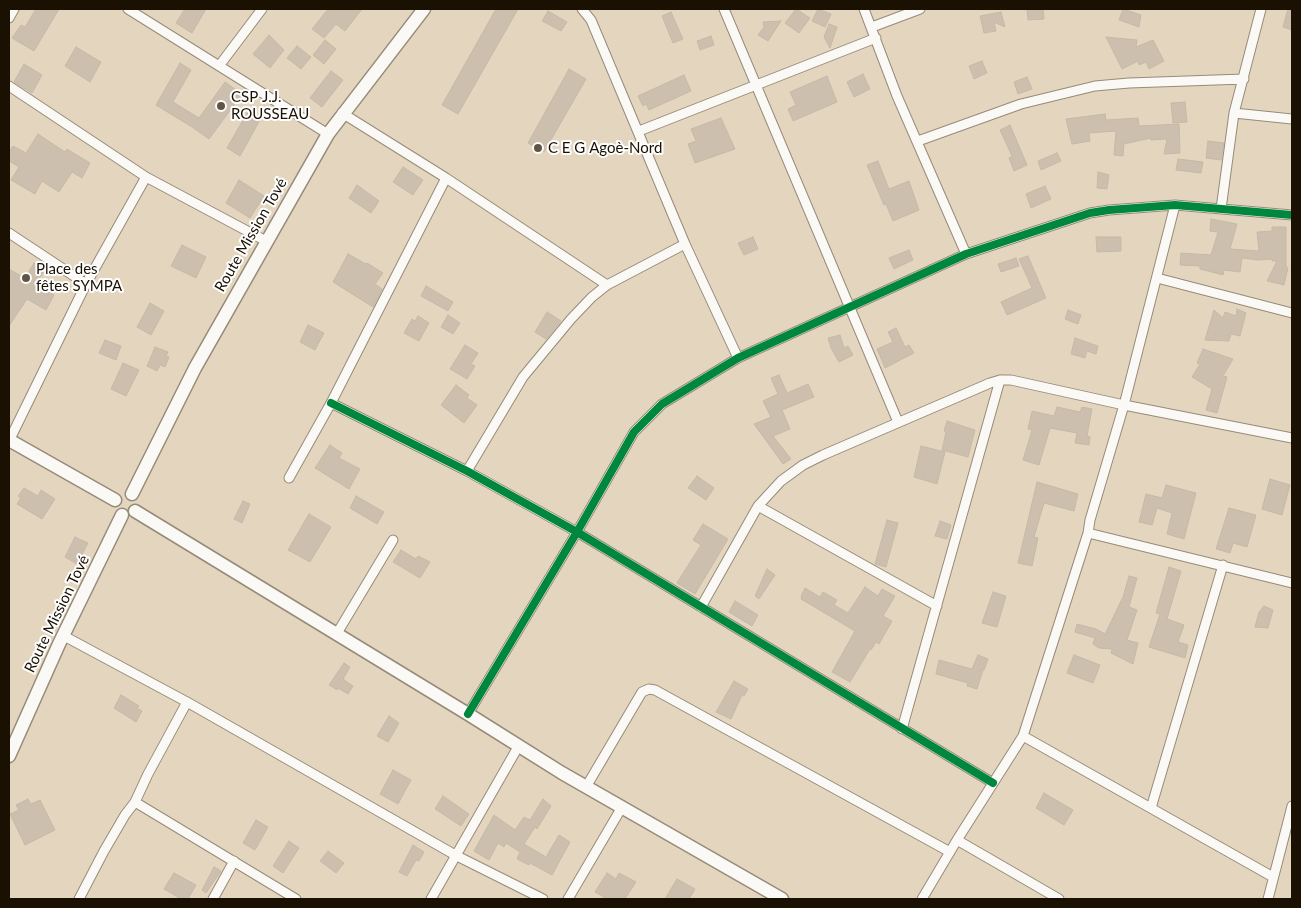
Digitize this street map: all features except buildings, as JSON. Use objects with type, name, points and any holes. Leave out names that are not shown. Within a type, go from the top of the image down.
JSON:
[{"type":"street","points":[[9,18],[14,9]]},
{"type":"street","points":[[128,9],[328,134]]},
{"type":"street","points":[[219,66],[262,9]]},
{"type":"street","name":"Route Mission Tové","points":[[132,494],[195,368],[328,134],[424,9]]},
{"type":"street","points":[[582,9],[591,20],[685,244],[738,358]]},
{"type":"street","points":[[724,9],[898,422]]},
{"type":"street","points":[[864,9],[897,96],[966,254]]},
{"type":"street","points":[[872,27],[920,9]]},
{"type":"street","points":[[1221,209],[1234,112],[1244,79],[1260,9]]},
{"type":"street","points":[[639,131],[758,86],[876,38]]},
{"type":"street","points":[[918,141],[1021,104],[1095,86],[1244,79]]},
{"type":"street","points":[[9,86],[146,177],[266,241]]},
{"type":"street","points":[[1234,112],[1292,118]]},
{"type":"street","points":[[342,114],[446,178],[608,285]]},
{"type":"street","points":[[115,500],[9,440],[86,284],[146,177]]},
{"type":"street","points":[[289,478],[331,403],[446,178]]},
{"type":"street","points":[[922,899],[1023,736],[1088,533],[1090,520],[1124,405],[1175,204]]},
{"type":"street","points":[[468,714],[577,532],[634,432],[662,404],[738,358],[966,254],[1090,213],[1175,204],[1292,215]]},
{"type":"street","points":[[9,233],[86,284]]},
{"type":"street","points":[[466,471],[523,377],[571,319],[592,297],[608,285],[685,244]]},
{"type":"street","points":[[1157,278],[1292,313]]},
{"type":"street","points":[[902,729],[1000,380]]},
{"type":"street","points":[[701,607],[758,506],[781,480],[822,455],[1000,380],[1011,380],[1124,405],[1292,438]]},
{"type":"street","points":[[331,403],[466,471],[577,532],[993,783]]},
{"type":"street","points":[[128,513],[138,503],[132,494],[121,493],[115,500],[116,508],[128,513],[336,634],[586,788],[782,899]]},
{"type":"street","points":[[758,506],[937,606]]},
{"type":"street","name":"Route Mission Tové","points":[[9,756],[64,636],[128,513]]},
{"type":"street","points":[[1088,533],[1292,583]]},
{"type":"street","points":[[336,634],[393,540]]},
{"type":"street","points":[[1151,808],[1223,565]]},
{"type":"street","points":[[64,636],[187,702],[457,856],[543,899]]},
{"type":"street","points":[[586,788],[642,692],[649,689],[655,690],[950,852]]},
{"type":"street","points":[[80,899],[104,851],[135,802],[187,702]]},
{"type":"street","points":[[1023,736],[1273,877]]},
{"type":"street","points":[[431,899],[518,747]]},
{"type":"street","points":[[135,802],[296,899]]},
{"type":"street","points":[[1268,899],[1292,806]]},
{"type":"street","points":[[569,899],[622,808]]},
{"type":"street","points":[[957,840],[1059,899]]},
{"type":"street","points":[[214,899],[234,861]]},
{"type":"cycle path","points":[[468,714],[577,532],[634,432],[662,404],[738,358],[966,254],[1090,213],[1175,205],[1292,215]]},
{"type":"cycle path","points":[[331,403],[467,471],[577,532],[993,783]]},
{"type":"place","name":"CSP J.J. ROUSSEAU","points":[[221,106]]},
{"type":"place","name":"C E G Agoè-Nord","points":[[538,148]]},
{"type":"place","name":"Place des fêtes SYMPA","points":[[26,278]]}]
